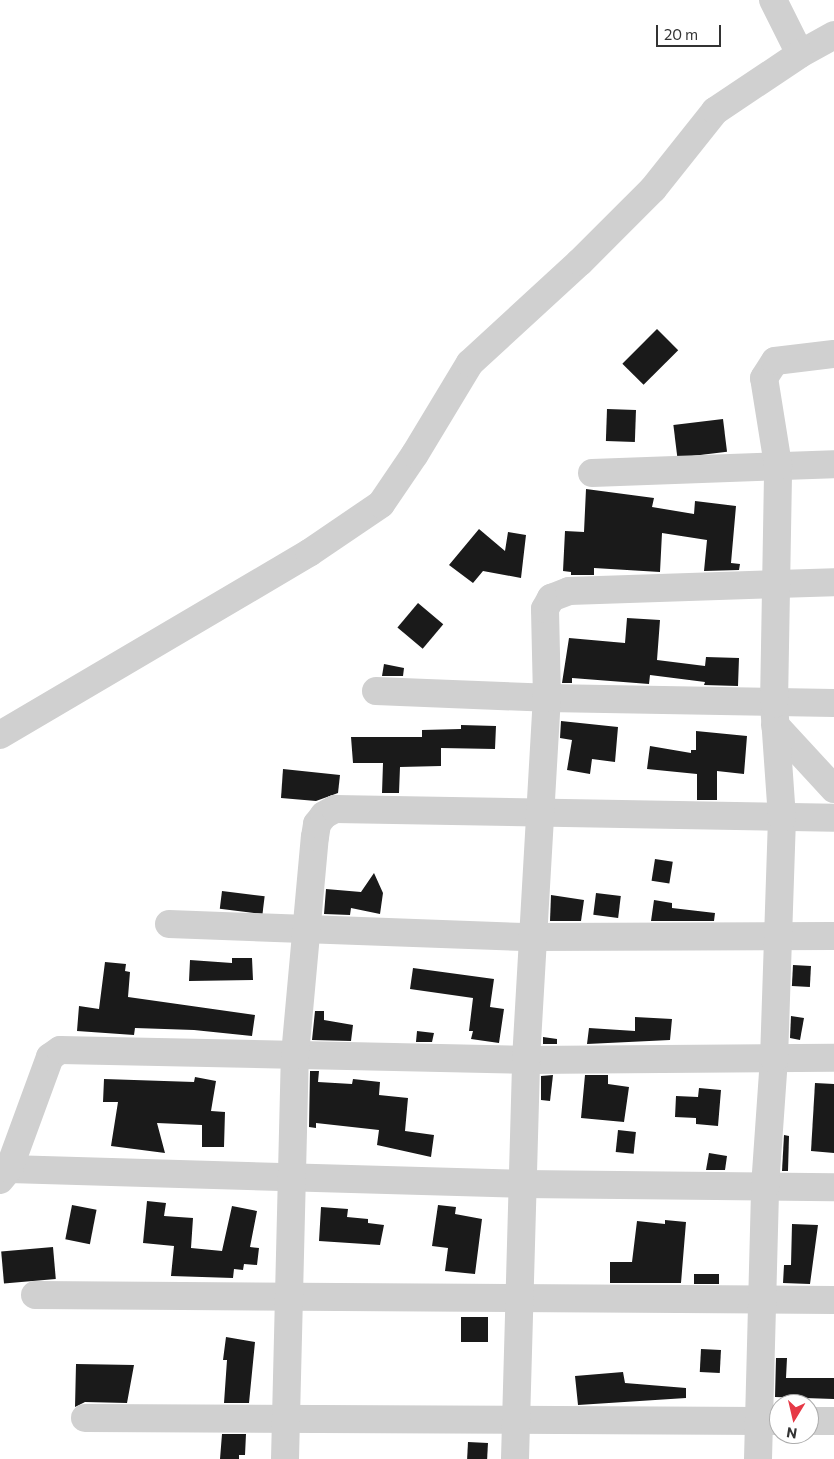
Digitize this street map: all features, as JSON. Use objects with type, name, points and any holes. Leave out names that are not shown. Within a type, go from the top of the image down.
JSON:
[{"type":"street","points":[[773,0],[800,54]]},
{"type":"street","points":[[0,735],[309,553],[381,504],[415,454],[470,363],[580,262],[654,189],[715,111],[800,54],[834,35]]},
{"type":"street","points":[[769,1408],[761,1301],[765,1188],[774,1059],[776,935],[782,818],[774,715],[778,465],[764,378],[768,368],[775,361],[789,357],[834,354]]},
{"type":"street","points":[[592,473],[834,464]]},
{"type":"street","points":[[515,1459],[526,1060],[538,813],[547,698],[545,609],[551,598],[569,590],[775,582],[834,582]]},
{"type":"street","points":[[376,691],[547,698],[774,715],[834,703]]},
{"type":"street","points":[[774,715],[834,790]]},
{"type":"street","points":[[285,1459],[295,1055],[305,930],[317,824],[324,815],[334,809],[834,818]]},
{"type":"street","points":[[169,924],[532,937],[834,936]]},
{"type":"street","points":[[834,1058],[526,1060],[60,1050],[50,1057],[5,1174],[291,1176],[522,1184],[765,1188],[834,1187]]},
{"type":"street","points":[[35,1295],[518,1296],[761,1301],[834,1300]]},
{"type":"street","points":[[85,1418],[769,1421]]},
{"type":"street","points":[[819,1421],[834,1420]]},
{"type":"street","points":[[758,1459],[769,1424]]},
{"type":"building","points":[[657,329],[678,350],[644,385],[622,364]]},
{"type":"building","points":[[607,409],[636,410],[635,442],[606,441]]},
{"type":"building","points":[[723,419],[727,452],[677,458],[673,425]]},
{"type":"building","points":[[586,489],[654,498],[652,507],[694,514],[695,501],[736,506],[731,563],[740,564],[739,570],[704,571],[707,540],[662,533],[660,572],[594,568],[594,575],[571,575],[571,572],[563,571],[565,531],[584,532]]},
{"type":"building","points":[[479,529],[505,551],[508,532],[526,535],[521,578],[483,571],[473,583],[449,565]]},
{"type":"building","points":[[418,603],[443,624],[423,649],[397,628]]},
{"type":"building","points":[[627,618],[660,620],[657,660],[705,666],[706,657],[739,658],[738,686],[704,685],[705,682],[650,675],[649,684],[572,678],[572,683],[562,683],[569,638],[625,643]]},
{"type":"building","points":[[384,664],[404,668],[403,676],[382,676]]},
{"type":"building","points":[[561,721],[618,727],[615,762],[592,759],[590,774],[567,770],[572,740],[560,738]]},
{"type":"building","points":[[461,725],[496,726],[495,749],[441,748],[441,766],[400,767],[399,793],[382,793],[383,763],[353,763],[351,737],[422,737],[422,730],[461,729]]},
{"type":"building","points":[[696,731],[747,736],[744,774],[717,771],[717,800],[697,800],[697,774],[647,769],[650,746],[691,753],[691,750],[696,750]]},
{"type":"building","points":[[283,769],[340,775],[338,793],[316,801],[281,798]]},
{"type":"building","points":[[655,859],[673,862],[669,884],[652,881]]},
{"type":"building","points":[[374,873],[383,893],[380,914],[351,908],[350,915],[324,914],[326,889],[361,892]]},
{"type":"building","points":[[222,891],[265,896],[262,914],[220,909]]},
{"type":"building","points":[[596,893],[621,896],[618,918],[593,915]]},
{"type":"building","points":[[551,895],[584,900],[581,921],[550,921]]},
{"type":"building","points":[[654,900],[672,903],[672,908],[715,913],[714,921],[651,921]]},
{"type":"building","points":[[232,958],[252,958],[253,980],[189,981],[190,960],[232,963]]},
{"type":"building","points":[[105,962],[126,964],[125,971],[130,972],[128,997],[255,1015],[252,1036],[194,1030],[135,1028],[134,1035],[77,1031],[79,1006],[99,1009]]},
{"type":"building","points":[[793,965],[811,966],[810,987],[792,986]]},
{"type":"building","points":[[413,968],[494,979],[490,1007],[504,1009],[499,1043],[471,1039],[473,1031],[469,1031],[473,998],[410,989]]},
{"type":"building","points":[[315,1011],[324,1011],[324,1020],[353,1025],[351,1041],[312,1040]]},
{"type":"building","points":[[791,1016],[804,1018],[800,1040],[790,1038]]},
{"type":"building","points":[[635,1017],[672,1019],[670,1040],[587,1044],[589,1028],[635,1031]]},
{"type":"building","points":[[417,1031],[434,1033],[432,1042],[416,1042]]},
{"type":"building","points":[[543,1037],[557,1039],[557,1044],[543,1044]]},
{"type":"building","points":[[310,1071],[319,1071],[318,1082],[352,1084],[353,1079],[380,1082],[379,1095],[408,1098],[405,1131],[434,1135],[431,1157],[377,1145],[379,1130],[316,1123],[316,1128],[309,1127]]},
{"type":"building","points":[[553,1075],[550,1101],[541,1100],[541,1076]]},
{"type":"building","points":[[585,1075],[608,1075],[608,1084],[629,1087],[624,1122],[581,1118]]},
{"type":"building","points":[[195,1077],[216,1081],[211,1111],[225,1112],[224,1147],[202,1147],[202,1125],[157,1123],[165,1153],[111,1146],[118,1102],[103,1102],[104,1079],[194,1082]]},
{"type":"building","points":[[815,1083],[834,1084],[834,1153],[811,1151]]},
{"type":"building","points":[[699,1088],[721,1090],[718,1126],[696,1124],[696,1118],[675,1117],[676,1096],[698,1097]]},
{"type":"building","points":[[618,1130],[636,1132],[634,1154],[616,1152]]},
{"type":"building","points":[[784,1135],[789,1136],[788,1171],[782,1171]]},
{"type":"building","points":[[709,1153],[727,1156],[725,1170],[706,1170]]},
{"type":"building","points":[[147,1201],[166,1203],[164,1216],[193,1218],[191,1248],[222,1251],[232,1206],[257,1211],[250,1247],[259,1248],[257,1265],[244,1264],[243,1270],[234,1269],[233,1278],[171,1276],[174,1246],[143,1243]]},
{"type":"building","points":[[72,1205],[97,1210],[90,1244],[65,1239]]},
{"type":"building","points":[[438,1205],[456,1207],[455,1214],[482,1219],[475,1274],[445,1271],[448,1248],[432,1246]]},
{"type":"building","points":[[321,1207],[348,1209],[347,1217],[368,1219],[368,1223],[384,1225],[380,1245],[319,1241]]},
{"type":"building","points":[[665,1220],[686,1222],[681,1283],[610,1283],[610,1262],[632,1262],[637,1221],[665,1224]]},
{"type":"building","points":[[792,1224],[818,1225],[810,1284],[783,1283],[784,1265],[791,1265]]},
{"type":"building","points":[[53,1247],[56,1279],[4,1283],[1,1252]]},
{"type":"building","points":[[694,1274],[719,1274],[719,1284],[694,1284]]},
{"type":"building","points":[[461,1317],[488,1317],[488,1342],[461,1342]]},
{"type":"building","points":[[226,1337],[255,1342],[249,1403],[224,1403],[227,1360],[223,1360]]},
{"type":"building","points":[[701,1349],[721,1350],[720,1373],[700,1372]]},
{"type":"building","points":[[776,1358],[787,1358],[786,1378],[834,1378],[834,1399],[819,1398],[819,1394],[775,1394]]},
{"type":"building","points":[[76,1364],[134,1365],[127,1403],[85,1402],[75,1407]]},
{"type":"building","points":[[623,1372],[625,1383],[686,1388],[686,1398],[578,1405],[575,1376]]},
{"type":"building","points":[[222,1434],[246,1434],[245,1455],[239,1455],[239,1459],[220,1459]]},
{"type":"building","points":[[468,1442],[488,1443],[487,1459],[467,1459]]}]
